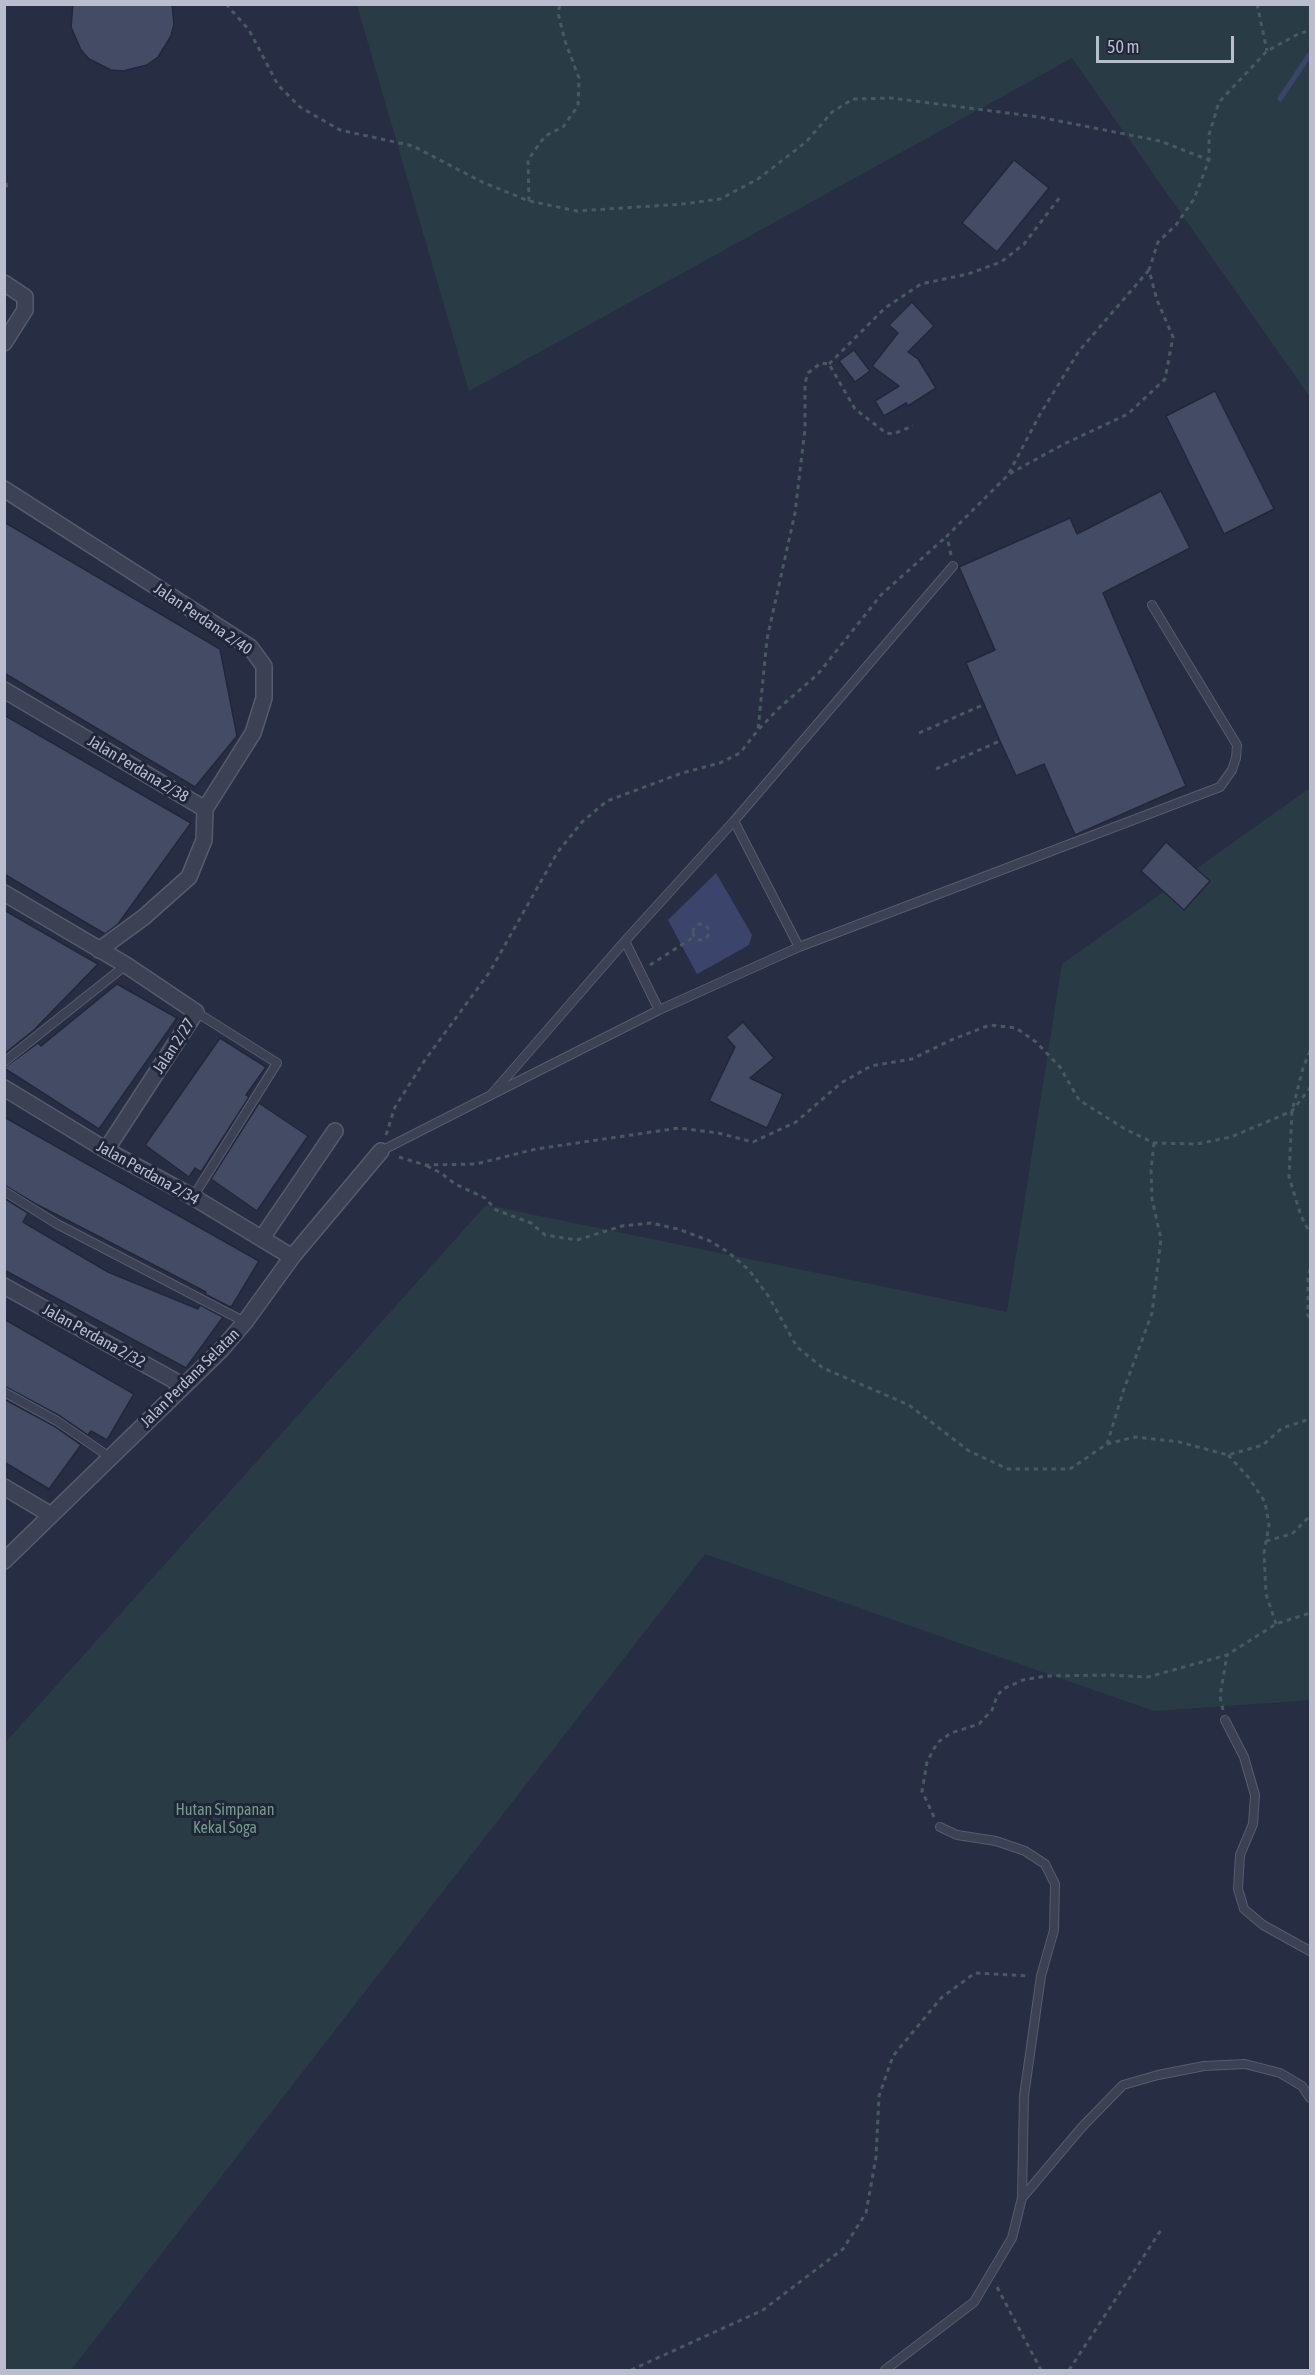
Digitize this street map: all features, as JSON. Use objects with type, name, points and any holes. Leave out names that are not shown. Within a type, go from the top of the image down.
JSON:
[{"type":"street","points":[[4,343],[25,310],[25,297],[8,284]]},
{"type":"street","name":"Jalan Perdana 2/40","points":[[4,489],[250,647],[264,666],[264,698],[253,733],[205,809]]},
{"type":"street","name":"Jalan Perdana 2/38","points":[[4,690],[205,809],[204,840],[189,877],[144,917],[99,950]]},
{"type":"street","name":"Jalan 2/27","points":[[4,893],[126,966],[196,1012],[106,1150]]},
{"type":"street","name":"Jalan Perdana 2/34","points":[[4,1088],[106,1150],[193,1197],[292,1257]]},
{"type":"street","points":[[262,1238],[335,1131]]},
{"type":"street","name":"Jalan Perdana Selatan","points":[[4,1561],[221,1350],[245,1322],[292,1257],[381,1152]]},
{"type":"street","name":"Jalan Perdana 2/32","points":[[4,1286],[184,1386]]},
{"type":"street","points":[[4,1487],[51,1515]]},
{"type":"lane","points":[[491,1095],[625,941],[734,821],[953,566]]},
{"type":"lane","points":[[381,1152],[659,1010],[800,947],[1220,787],[1232,770],[1237,745],[1152,605]]},
{"type":"lane","points":[[734,821],[800,947]]},
{"type":"lane","points":[[625,941],[659,1010]]},
{"type":"lane","points":[[4,1062],[126,966]]},
{"type":"lane","points":[[193,1197],[277,1063],[196,1012]]},
{"type":"lane","points":[[4,1191],[57,1224],[245,1322]]},
{"type":"lane","points":[[4,1392],[57,1421],[111,1458]]},
{"type":"lane","points":[[1225,1720],[1244,1757],[1255,1795],[1253,1824],[1240,1855],[1238,1889],[1244,1909],[1263,1925],[1311,1951]]},
{"type":"lane","points":[[885,2370],[974,2302],[1012,2238],[1022,2198],[1024,2096],[1041,1976],[1054,1930],[1055,1884],[1045,1864],[1025,1851],[996,1841],[957,1835],[940,1827]]},
{"type":"lane","points":[[1022,2198],[1068,2142],[1124,2085],[1158,2074],[1204,2066],[1245,2064],[1280,2073],[1302,2086],[1311,2098]]},
{"type":"path","points":[[226,4],[249,30],[278,85],[300,107],[340,130],[413,146],[471,177],[529,201],[577,211],[683,204],[720,199],[758,179],[806,142],[832,112],[853,99],[891,98],[1039,117],[1160,141],[1209,160]]},
{"type":"path","points":[[529,201],[528,160],[545,136],[563,127],[578,106],[579,78],[565,41],[558,13],[560,4]]},
{"type":"path","points":[[1257,4],[1267,51]]},
{"type":"path","points":[[1009,474],[1039,416],[1079,351],[1149,270],[1158,242],[1176,225],[1194,199],[1209,160],[1209,135],[1219,102],[1267,51],[1300,33],[1311,31]]},
{"type":"path","points":[[4,174],[7,188],[4,192]]},
{"type":"path","points":[[829,364],[885,308],[921,284],[968,274],[1000,262],[1024,244],[1060,197]]},
{"type":"path","points":[[1149,270],[1157,300],[1173,337],[1165,379],[1128,414],[1064,444],[1009,474],[947,536],[881,595],[818,674],[778,709],[740,753],[720,763],[682,773],[607,801],[582,822],[557,853],[489,973],[425,1060],[395,1107],[381,1152],[425,1165],[441,1173],[455,1184],[485,1198],[496,1210],[531,1223],[546,1235],[577,1240],[622,1226],[651,1223],[678,1229],[710,1241],[728,1251],[749,1270],[769,1297],[798,1347],[823,1368],[909,1405],[969,1451],[1008,1469],[1070,1469],[1107,1444],[1134,1437],[1179,1442],[1228,1455],[1263,1445],[1282,1428],[1311,1419]]},
{"type":"path","points":[[758,730],[767,639],[795,513],[805,429],[805,383],[808,373],[814,366],[821,363],[829,364]]},
{"type":"path","points":[[829,364],[855,409],[864,418],[886,433],[893,435],[913,426]]},
{"type":"path","points":[[947,536],[953,566]]},
{"type":"path","points":[[919,733],[985,704]]},
{"type":"path","points":[[936,770],[1000,741]]},
{"type":"path","points":[[705,924],[708,927],[709,936],[706,939],[697,940],[694,937],[694,928],[697,925],[705,924]]},
{"type":"path","points":[[640,971],[694,937]]},
{"type":"path","points":[[425,1165],[476,1164],[536,1149],[679,1128],[718,1133],[753,1142],[796,1122],[841,1083],[871,1066],[912,1059],[990,1025],[1016,1028],[1036,1042],[1060,1066],[1079,1100],[1125,1129],[1154,1143],[1197,1144],[1232,1137],[1292,1111],[1311,1088]]},
{"type":"path","points":[[1311,1051],[1303,1068],[1292,1111],[1289,1177],[1301,1216],[1311,1233]]},
{"type":"path","points":[[1107,1444],[1152,1313],[1161,1239],[1152,1199],[1151,1170],[1154,1143]]},
{"type":"path","points":[[1311,1269],[1308,1287],[1308,1315],[1311,1321]]},
{"type":"path","points":[[1228,1455],[1249,1478],[1264,1502],[1269,1525],[1264,1554],[1266,1594],[1276,1624]]},
{"type":"path","points":[[1266,1541],[1292,1534],[1311,1516]]},
{"type":"path","points":[[940,1827],[926,1804],[922,1791],[927,1762],[937,1743],[951,1733],[979,1724],[992,1710],[1002,1689],[1023,1680],[1046,1676],[1148,1677],[1227,1655],[1276,1624],[1311,1613]]},
{"type":"path","points":[[1225,1720],[1220,1696],[1227,1655]]},
{"type":"path","points":[[631,2370],[763,2310],[843,2249],[866,2213],[876,2157],[879,2096],[892,2056],[941,1998],[975,1973],[1041,1976]]},
{"type":"path","points":[[1069,2370],[1163,2227]]},
{"type":"path","points":[[990,2276],[1010,2308],[1041,2370]]},
{"type":"green space","points":[[357,5],[1310,5],[1310,397],[1072,58],[469,391]]},
{"type":"green space","name":"Hutan Simpanan Kekal Soga","points":[[1310,788],[1310,1700],[1154,1711],[705,1554],[71,2370],[5,2370],[5,1743],[486,1205],[1007,1312],[1062,964]]},
{"type":"water","points":[[716,873],[752,935],[749,945],[697,974],[668,920]]},
{"type":"building","points":[[73,4],[172,4],[174,24],[171,36],[158,57],[147,65],[123,71],[111,70],[89,59],[81,50],[71,27]]},
{"type":"building","points":[[1014,160],[1049,188],[997,252],[962,223]]},
{"type":"building","points":[[912,302],[934,326],[908,352],[918,359],[936,388],[908,406],[906,403],[884,416],[875,401],[899,386],[872,366],[898,333],[889,325]]},
{"type":"building","points":[[854,350],[870,371],[855,382],[839,361]]},
{"type":"building","points":[[1215,391],[1274,509],[1224,534],[1166,416]]},
{"type":"building","points":[[1161,491],[1190,548],[1103,593],[1186,786],[1075,835],[1044,764],[1016,776],[966,663],[995,650],[959,567],[1070,518],[1077,534]]},
{"type":"building","points":[[4,522],[220,649],[237,736],[195,787],[4,673]]},
{"type":"building","points":[[4,715],[191,823],[118,924],[105,934],[4,874]]},
{"type":"building","points":[[1166,842],[1210,881],[1184,910],[1141,871]]},
{"type":"building","points":[[4,910],[98,964],[34,1030],[4,1054]]},
{"type":"building","points":[[117,984],[177,1018],[99,1129],[4,1068],[38,1043],[41,1046]]},
{"type":"building","points":[[743,1022],[774,1058],[750,1078],[783,1094],[767,1128],[709,1101],[735,1047],[726,1037]]},
{"type":"building","points":[[220,1038],[266,1067],[246,1095],[249,1097],[201,1172],[195,1168],[189,1177],[145,1145]]},
{"type":"building","points":[[259,1103],[308,1136],[257,1211],[211,1179]]},
{"type":"building","points":[[4,1117],[259,1261],[232,1306],[205,1294],[206,1292],[34,1203],[4,1185]]},
{"type":"building","points":[[4,1198],[28,1213],[23,1222],[108,1272],[198,1309],[200,1305],[223,1317],[186,1368],[4,1270]]},
{"type":"building","points":[[4,1319],[134,1394],[107,1440],[91,1431],[88,1435],[60,1416],[4,1386]]},
{"type":"building","points":[[4,1399],[54,1426],[81,1445],[49,1489],[4,1462]]},
{"type":"waterway","points":[[1280,99],[1310,54]]}]
